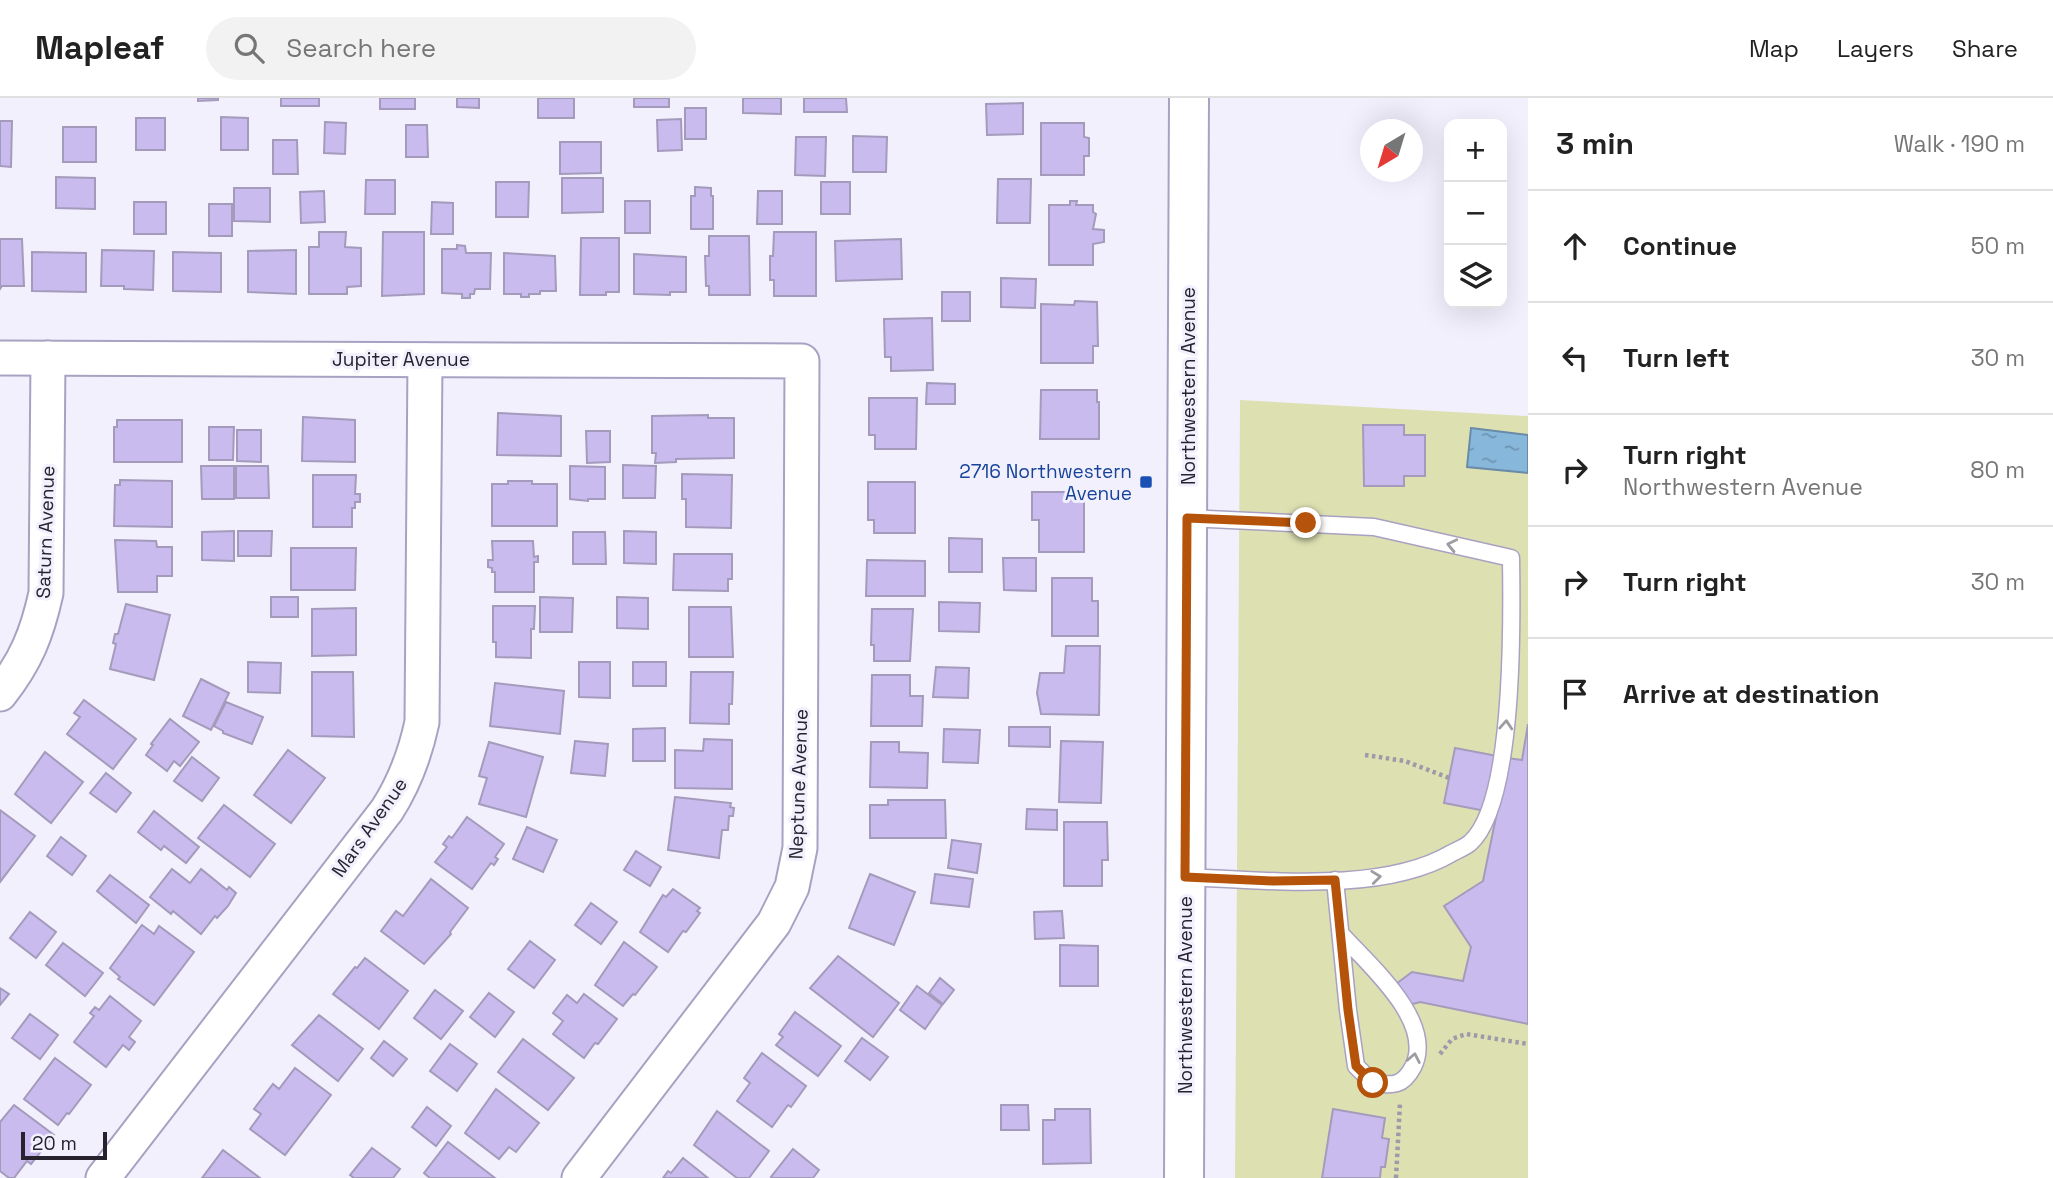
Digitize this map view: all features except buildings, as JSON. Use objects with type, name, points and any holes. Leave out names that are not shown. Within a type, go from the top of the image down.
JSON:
[{"type":"main road","name":"Northwestern Avenue","points":[[1184,1178],[1189,98]]},
{"type":"street","name":"Jupiter Avenue","points":[[0,358],[802,361]]},
{"type":"street","name":"Saturn Avenue","points":[[0,694],[23,663],[38,629],[46,593],[48,358]]},
{"type":"street","name":"Mars Avenue","points":[[103,1178],[387,810],[401,789],[414,758],[422,722],[425,360]]},
{"type":"street","name":"Neptune Avenue","points":[[579,1178],[774,923],[792,887],[800,848],[802,361]]},
{"type":"lane","points":[[1185,877],[1273,881],[1377,879],[1431,866],[1471,842],[1489,818],[1505,740],[1512,637],[1511,558],[1374,527],[1187,518]]},
{"type":"lane","points":[[1335,880],[1348,1010],[1356,1066],[1373,1083],[1393,1086],[1406,1079],[1415,1061],[1416,1032],[1397,994],[1341,934]]},
{"type":"path","points":[[1365,755],[1405,761],[1449,778]]},
{"type":"path","points":[[1437,1058],[1451,1039],[1466,1034],[1528,1044]]},
{"type":"path","points":[[1396,1178],[1400,1099]]},
{"type":"green space","points":[[1240,400],[1528,416],[1528,1178],[1235,1178]]},
{"type":"water","points":[[1471,428],[1528,435],[1528,473],[1467,467]]},
{"type":"place","name":"2716 Northwestern Avenue","points":[[1146,482]]},
{"type":"route","points":[[1306,523],[1187,518],[1185,877],[1273,881],[1335,880],[1356,1066],[1373,1083]]}]
